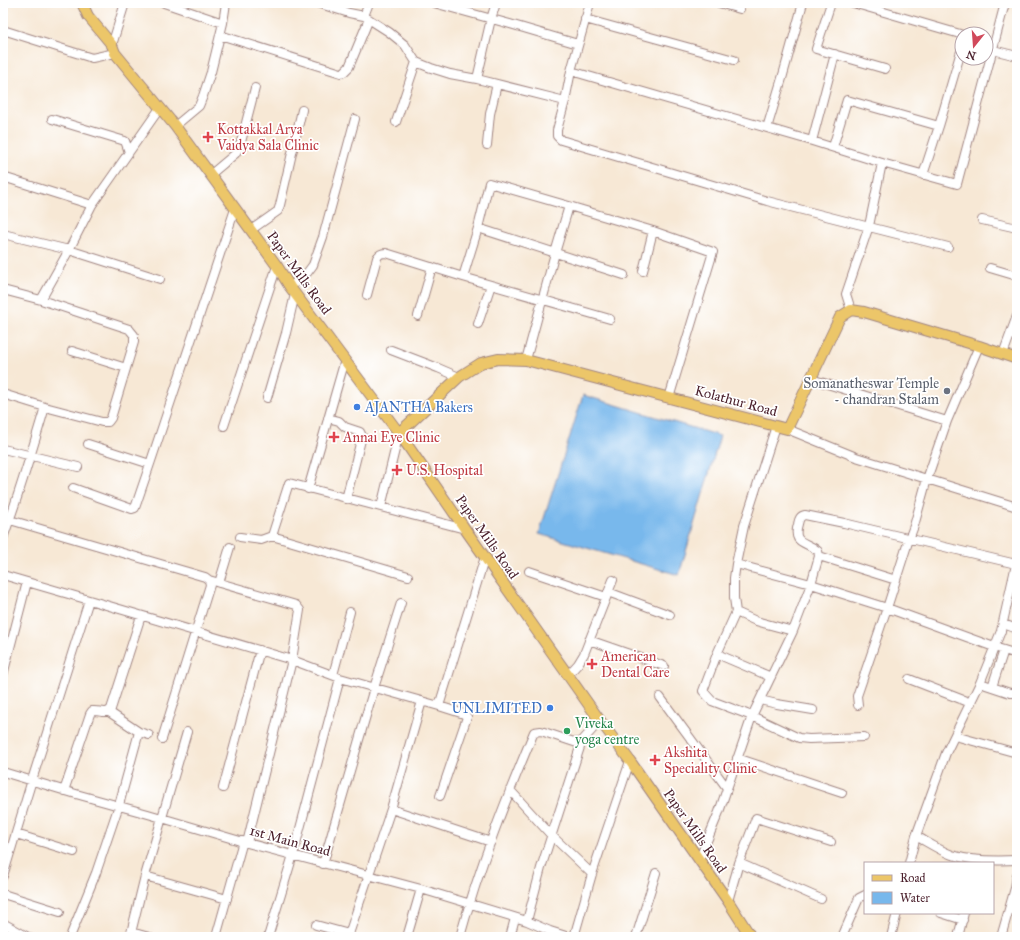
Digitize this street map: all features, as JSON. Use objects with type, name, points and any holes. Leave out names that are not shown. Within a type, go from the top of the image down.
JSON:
[{"type":"main road","name":"Paper Mills Road","points":[[82,3],[88,16],[175,126],[293,290],[399,433],[465,529],[728,901],[751,937]]},
{"type":"main road","points":[[851,310],[864,312],[979,346],[1017,359]]},
{"type":"main road","name":"Kolathur Road","points":[[399,433],[459,377],[481,363],[498,359],[526,360],[787,429],[840,317],[851,310]]},
{"type":"street","points":[[3,30],[92,58],[113,49],[125,3]]},
{"type":"street","points":[[164,3],[223,22]]},
{"type":"street","points":[[175,126],[199,106],[211,72],[226,3]]},
{"type":"street","points":[[317,3],[366,18],[389,32],[405,45],[416,62],[430,68],[565,101]]},
{"type":"street","points":[[220,35],[344,72],[349,67],[366,18],[369,3]]},
{"type":"street","points":[[434,3],[492,18],[578,44]]},
{"type":"street","points":[[477,79],[496,3]]},
{"type":"street","points":[[590,3],[578,44],[557,130],[557,136],[561,140],[767,201],[948,247]]},
{"type":"street","points":[[719,3],[740,9]]},
{"type":"street","points":[[767,128],[803,3]]},
{"type":"street","points":[[831,3],[816,49],[885,69]]},
{"type":"street","points":[[853,3],[954,32]]},
{"type":"street","points":[[994,46],[1005,3]]},
{"type":"street","points":[[585,19],[734,60]]},
{"type":"street","points":[[994,50],[1017,56]]},
{"type":"street","points":[[812,141],[835,54]]},
{"type":"street","points":[[396,122],[416,62]]},
{"type":"street","points":[[923,175],[957,66]]},
{"type":"street","points":[[571,71],[957,184],[989,66]]},
{"type":"street","points":[[488,145],[490,114],[497,84]]},
{"type":"street","points":[[210,175],[235,154],[240,146],[254,88]]},
{"type":"street","points":[[833,147],[847,100],[939,126]]},
{"type":"street","points":[[41,300],[92,205],[160,108]]},
{"type":"street","points":[[251,230],[278,210],[302,110]]},
{"type":"street","points":[[52,119],[125,141],[129,152]]},
{"type":"street","points":[[267,398],[286,333],[293,290],[313,265],[323,237],[355,119]]},
{"type":"street","points":[[851,310],[846,294],[868,226],[882,163]]},
{"type":"street","points":[[3,176],[92,205]]},
{"type":"street","points":[[463,277],[478,228],[489,183],[653,231],[713,252],[669,398]]},
{"type":"street","points":[[526,360],[569,206]]},
{"type":"street","points":[[73,488],[134,509],[136,507],[235,209]]},
{"type":"street","points":[[982,220],[1017,228]]},
{"type":"street","points":[[478,228],[624,275]]},
{"type":"street","points":[[642,271],[653,231]]},
{"type":"street","points":[[3,234],[69,250],[160,279]]},
{"type":"street","points":[[367,295],[376,258],[378,254],[386,253],[463,277],[610,319]]},
{"type":"street","points":[[224,426],[277,266]]},
{"type":"street","points":[[418,316],[432,267]]},
{"type":"street","points":[[990,268],[1017,276]]},
{"type":"street","points":[[478,324],[491,285]]},
{"type":"street","points":[[3,290],[41,300],[129,330],[134,336],[134,342],[111,418],[108,422],[102,422],[3,394]]},
{"type":"street","points":[[1003,354],[1017,316]]},
{"type":"street","points":[[858,705],[856,696],[914,526],[927,480],[947,421],[979,346]]},
{"type":"street","points":[[391,350],[459,377]]},
{"type":"street","points":[[72,351],[126,368]]},
{"type":"street","points":[[308,488],[345,360]]},
{"type":"street","points":[[811,379],[947,421]]},
{"type":"street","points":[[3,538],[46,407]]},
{"type":"street","points":[[328,418],[339,421],[345,427],[360,432],[362,436],[346,498]]},
{"type":"street","points":[[776,426],[744,526],[734,578],[736,612],[717,654],[703,691],[712,701],[752,716],[799,738],[864,736]]},
{"type":"street","points":[[787,429],[856,457],[1017,508]]},
{"type":"street","points":[[381,507],[399,433]]},
{"type":"street","points":[[88,444],[150,464]]},
{"type":"street","points":[[3,449],[78,467]]},
{"type":"street","points":[[272,536],[289,483],[465,529]]},
{"type":"street","points":[[699,860],[719,812],[752,716],[793,631],[820,556],[818,551],[814,548],[797,539],[795,532],[799,519],[801,516],[805,515],[1016,562],[1001,631],[971,703],[946,753],[916,836],[909,862]]},
{"type":"street","points":[[10,520],[296,605],[300,610],[292,660],[245,842],[216,937]]},
{"type":"street","points":[[240,537],[261,540],[272,536],[408,576]]},
{"type":"street","points":[[219,583],[230,547]]},
{"type":"street","points":[[820,556],[896,580]]},
{"type":"street","points":[[439,706],[485,557]]},
{"type":"street","points":[[736,564],[811,584],[887,608],[1017,654]]},
{"type":"street","points":[[529,571],[670,615]]},
{"type":"street","points":[[3,575],[260,650],[374,688],[464,714],[466,717],[440,796]]},
{"type":"street","points":[[162,739],[210,585],[209,580]]},
{"type":"street","points":[[568,675],[578,664],[584,654],[613,580]]},
{"type":"street","points":[[3,675],[27,582]]},
{"type":"street","points":[[3,876],[89,600]]},
{"type":"street","points":[[323,864],[374,688],[401,603]]},
{"type":"street","points":[[268,937],[293,855],[350,612]]},
{"type":"street","points":[[736,612],[756,621],[793,631]]},
{"type":"street","points":[[108,712],[111,709],[141,616]]},
{"type":"street","points":[[1003,624],[1017,628]]},
{"type":"street","points":[[589,640],[664,666]]},
{"type":"street","points":[[223,788],[260,650]]},
{"type":"street","points":[[992,687],[1000,669],[1004,650]]},
{"type":"street","points":[[717,654],[771,677]]},
{"type":"street","points":[[987,665],[1000,669]]},
{"type":"street","points":[[909,679],[971,703]]},
{"type":"street","points":[[980,683],[1010,693],[1014,693],[1017,689]]},
{"type":"street","points":[[660,697],[727,788]]},
{"type":"street","points":[[760,700],[813,710]]},
{"type":"street","points":[[316,925],[349,935],[392,809],[422,701]]},
{"type":"street","points":[[64,790],[92,711],[108,712],[139,732],[149,735]]},
{"type":"street","points":[[527,921],[551,835],[582,741],[600,721]]},
{"type":"street","points":[[460,937],[469,903],[491,842],[510,790],[534,732],[541,731],[577,742],[582,741]]},
{"type":"street","points":[[70,937],[96,873],[119,805],[139,732]]},
{"type":"street","points":[[149,937],[130,934],[145,876],[187,732]]},
{"type":"street","points":[[955,736],[1017,753]]},
{"type":"street","points":[[737,758],[842,793]]},
{"type":"street","points":[[574,937],[592,874],[630,761]]},
{"type":"street","name":"1st Main Road","points":[[3,772],[323,864],[421,889],[527,921],[549,934],[569,937]]},
{"type":"street","points":[[510,790],[551,835],[592,874]]},
{"type":"street","points":[[392,809],[491,842]]},
{"type":"street","points":[[728,901],[739,863],[756,818],[831,842]]},
{"type":"street","points":[[16,834],[74,852]]},
{"type":"street","points":[[916,836],[951,854],[976,861],[1017,860]]},
{"type":"street","points":[[739,863],[821,899]]},
{"type":"street","points":[[636,937],[656,873]]},
{"type":"street","points":[[1001,937],[1015,888],[1017,875]]},
{"type":"street","points":[[145,876],[227,899]]},
{"type":"street","points":[[407,937],[421,889]]},
{"type":"street","points":[[3,894],[60,912]]},
{"type":"street","points":[[842,937],[859,898],[864,896]]},
{"type":"street","points":[[891,937],[897,914]]},
{"type":"street","points":[[948,914],[963,916],[958,937]]},
{"type":"street","points":[[510,937],[515,918]]},
{"type":"street","points":[[3,924],[28,937]]},
{"type":"water","points":[[583,395],[720,436],[679,575],[539,534]]},
{"type":"place","name":"Kottakkal Arya Vaidya Sala Clinic","points":[[208,137]]},
{"type":"place","name":"Somanatheswar Temple - chandran Stalam","points":[[947,391]]},
{"type":"place","name":"AJANTHA Bakers","points":[[357,407]]},
{"type":"place","name":"Annai Eye Clinic","points":[[334,437]]},
{"type":"place","name":"U.S. Hospital","points":[[397,470]]},
{"type":"place","name":"American Dental Care","points":[[592,664]]},
{"type":"place","name":"UNLIMITED","points":[[550,708]]},
{"type":"place","name":"Viveka yoga centre","points":[[567,731]]},
{"type":"place","name":"Akshita Speciality Clinic","points":[[655,760]]}]
